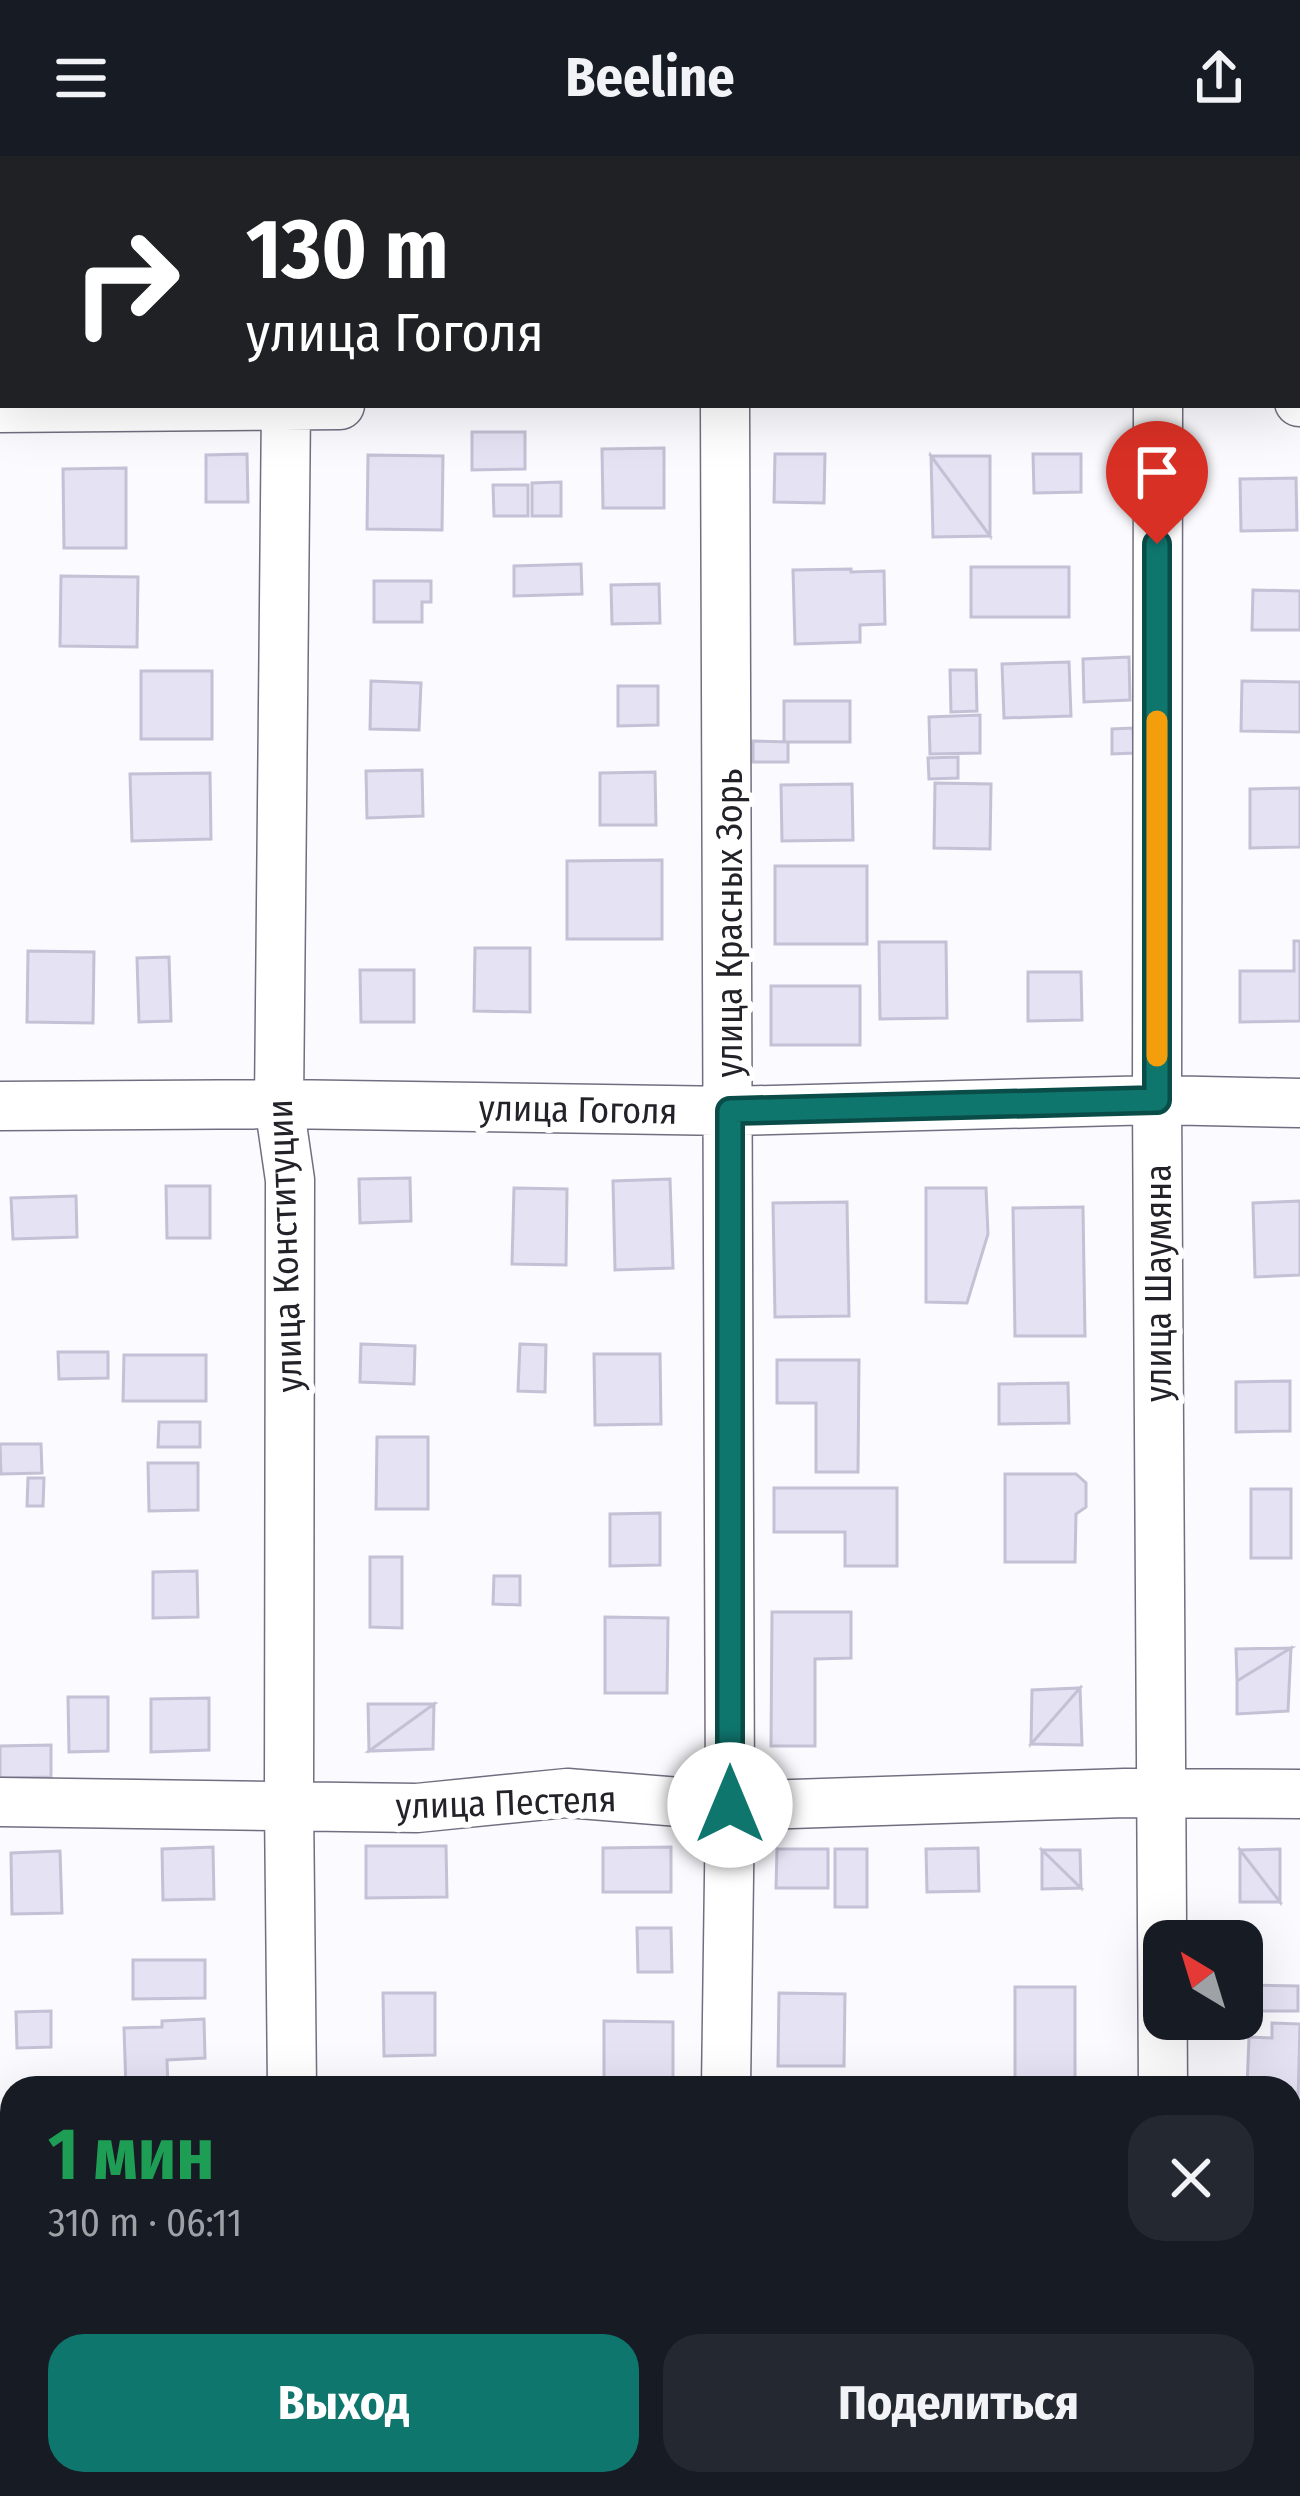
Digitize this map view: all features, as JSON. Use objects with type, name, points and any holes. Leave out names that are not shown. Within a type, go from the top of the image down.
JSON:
[{"type":"street","points":[[0,409],[72,408]]},
{"type":"street","name":"улица Конституции","points":[[286,408],[279,1104],[290,1180],[292,2076]]},
{"type":"street","name":"улица Красных Зорь","points":[[725,408],[730,1111],[726,2076]]},
{"type":"street","name":"улица Шаумяна","points":[[1158,408],[1163,2076]]},
{"type":"street","points":[[280,1022],[314,1070],[360,1105]]},
{"type":"street","name":"улица Гоголя","points":[[0,1106],[279,1104],[730,1111],[1157,1100],[1300,1103]]},
{"type":"street","name":"улица Пестеля","points":[[0,1802],[418,1808],[567,1793],[730,1805],[1162,1792],[1300,1794]]},
{"type":"building","points":[[472,432],[525,432],[525,469],[472,470]]},
{"type":"building","points":[[664,448],[664,508],[603,508],[602,449]]},
{"type":"building","points":[[247,454],[248,502],[206,502],[206,455]]},
{"type":"building","points":[[775,454],[825,454],[824,503],[774,502]]},
{"type":"building","points":[[1033,454],[1081,454],[1081,492],[1034,493]]},
{"type":"building","points":[[368,455],[443,456],[442,530],[367,529]]},
{"type":"building","points":[[931,456],[990,536],[933,537]]},
{"type":"building","points":[[931,456],[990,456],[990,536]]},
{"type":"building","points":[[126,468],[126,548],[64,548],[63,469]]},
{"type":"building","points":[[1296,478],[1297,530],[1241,531],[1240,479]]},
{"type":"building","points":[[561,482],[561,516],[532,516],[532,483]]},
{"type":"building","points":[[493,485],[528,485],[528,516],[494,516]]},
{"type":"building","points":[[581,564],[582,594],[514,596],[514,566]]},
{"type":"building","points":[[971,567],[1069,567],[1069,617],[971,617]]},
{"type":"building","points":[[793,570],[884,571],[885,624],[860,625],[860,642],[795,644]]},
{"type":"building","points":[[61,576],[138,577],[137,647],[60,646]]},
{"type":"building","points":[[374,581],[431,581],[431,602],[422,602],[422,622],[374,622]]},
{"type":"building","points":[[659,584],[660,623],[612,624],[611,585]]},
{"type":"building","points":[[1253,590],[1300,591],[1300,630],[1252,630]]},
{"type":"building","points":[[1129,657],[1130,700],[1084,702],[1083,659]]},
{"type":"building","points":[[1069,662],[1071,716],[1004,718],[1002,664]]},
{"type":"building","points":[[950,670],[976,670],[977,711],[951,712]]},
{"type":"building","points":[[141,671],[212,671],[212,739],[141,739]]},
{"type":"building","points":[[371,681],[421,683],[419,730],[370,729]]},
{"type":"building","points":[[1242,681],[1300,682],[1300,732],[1241,731]]},
{"type":"building","points":[[618,686],[658,686],[658,725],[618,726]]},
{"type":"building","points":[[784,701],[850,701],[850,742],[784,742]]},
{"type":"building","points":[[980,715],[980,753],[930,754],[929,717]]},
{"type":"building","points":[[1133,728],[1134,753],[1112,754],[1112,729]]},
{"type":"building","points":[[753,741],[788,742],[788,762],[753,762]]},
{"type":"building","points":[[958,757],[958,778],[929,779],[928,758]]},
{"type":"building","points":[[422,770],[423,816],[367,818],[366,771]]},
{"type":"building","points":[[655,772],[656,825],[600,825],[600,773]]},
{"type":"building","points":[[210,773],[211,839],[132,841],[130,774]]},
{"type":"building","points":[[935,783],[991,784],[990,849],[934,848]]},
{"type":"building","points":[[852,784],[853,840],[782,841],[781,785]]},
{"type":"building","points":[[1300,788],[1300,847],[1250,848],[1250,789]]},
{"type":"building","points":[[662,860],[662,939],[567,939],[567,861]]},
{"type":"building","points":[[775,866],[867,866],[867,944],[775,944]]},
{"type":"building","points":[[1294,941],[1300,941],[1300,1021],[1240,1022],[1240,971],[1294,971]]},
{"type":"building","points":[[879,942],[946,942],[947,1018],[880,1019]]},
{"type":"building","points":[[475,948],[530,948],[530,1012],[474,1011]]},
{"type":"building","points":[[28,951],[94,952],[93,1023],[27,1022]]},
{"type":"building","points":[[169,957],[171,1021],[139,1022],[137,958]]},
{"type":"building","points":[[360,970],[414,970],[414,1022],[361,1022]]},
{"type":"building","points":[[1028,972],[1081,972],[1082,1020],[1028,1021]]},
{"type":"building","points":[[771,986],[860,986],[860,1045],[771,1045]]},
{"type":"building","points":[[410,1178],[411,1221],[360,1223],[359,1179]]},
{"type":"building","points":[[670,1179],[673,1268],[615,1270],[613,1181]]},
{"type":"building","points":[[166,1186],[210,1186],[210,1238],[167,1238]]},
{"type":"building","points":[[514,1188],[567,1189],[566,1265],[512,1264]]},
{"type":"building","points":[[926,1188],[986,1188],[988,1234],[967,1303],[926,1302]]},
{"type":"building","points":[[76,1196],[77,1237],[13,1239],[11,1198]]},
{"type":"building","points":[[1300,1201],[1300,1275],[1255,1277],[1253,1203]]},
{"type":"building","points":[[847,1202],[849,1316],[775,1317],[773,1203]]},
{"type":"building","points":[[1083,1207],[1085,1336],[1015,1336],[1013,1208]]},
{"type":"building","points":[[361,1344],[415,1346],[414,1384],[360,1382]]},
{"type":"building","points":[[520,1344],[546,1345],[545,1392],[518,1391]]},
{"type":"building","points":[[58,1352],[108,1352],[108,1378],[59,1379]]},
{"type":"building","points":[[594,1354],[660,1354],[661,1424],[595,1425]]},
{"type":"building","points":[[124,1355],[206,1355],[206,1401],[123,1401]]},
{"type":"building","points":[[777,1360],[859,1360],[858,1472],[816,1472],[816,1403],[777,1403]]},
{"type":"building","points":[[1290,1381],[1290,1431],[1236,1432],[1236,1382]]},
{"type":"building","points":[[1068,1383],[1069,1423],[999,1424],[999,1384]]},
{"type":"building","points":[[159,1422],[200,1422],[200,1447],[158,1447]]},
{"type":"building","points":[[377,1437],[428,1437],[428,1509],[376,1509]]},
{"type":"building","points":[[0,1444],[41,1444],[42,1473],[1,1474]]},
{"type":"building","points":[[148,1463],[198,1463],[198,1510],[149,1511]]},
{"type":"building","points":[[1005,1474],[1076,1474],[1086,1483],[1086,1507],[1076,1514],[1075,1562],[1005,1562]]},
{"type":"building","points":[[28,1478],[44,1478],[43,1506],[27,1506]]},
{"type":"building","points":[[774,1488],[897,1488],[897,1566],[845,1566],[845,1532],[774,1532]]},
{"type":"building","points":[[1251,1489],[1291,1489],[1291,1558],[1251,1558]]},
{"type":"building","points":[[660,1513],[660,1565],[610,1566],[610,1514]]},
{"type":"building","points":[[370,1557],[402,1557],[402,1628],[370,1627]]},
{"type":"building","points":[[197,1571],[198,1617],[153,1618],[153,1572]]},
{"type":"building","points":[[494,1576],[520,1576],[520,1605],[493,1604]]},
{"type":"building","points":[[772,1612],[851,1612],[851,1658],[815,1659],[815,1746],[771,1746]]},
{"type":"building","points":[[605,1617],[668,1618],[667,1693],[605,1693]]},
{"type":"building","points":[[1291,1648],[1237,1681],[1236,1649]]},
{"type":"building","points":[[1291,1648],[1288,1711],[1237,1714],[1237,1681]]},
{"type":"building","points":[[1080,1688],[1031,1744],[1032,1690]]},
{"type":"building","points":[[1080,1688],[1082,1745],[1031,1744]]},
{"type":"building","points":[[68,1697],[108,1697],[108,1751],[69,1752]]},
{"type":"building","points":[[209,1698],[209,1750],[151,1752],[151,1699]]},
{"type":"building","points":[[368,1704],[434,1704],[369,1751]]},
{"type":"building","points":[[434,1704],[433,1749],[369,1751]]},
{"type":"building","points":[[51,1745],[51,1777],[0,1778],[0,1746]]},
{"type":"building","points":[[366,1846],[446,1846],[447,1897],[366,1898]]},
{"type":"building","points":[[213,1847],[214,1899],[163,1900],[162,1849]]},
{"type":"building","points":[[671,1847],[671,1892],[603,1892],[603,1848]]},
{"type":"building","points":[[978,1848],[979,1891],[927,1892],[926,1849]]},
{"type":"building","points":[[777,1849],[828,1849],[828,1888],[776,1888]]},
{"type":"building","points":[[835,1849],[867,1849],[867,1907],[835,1907]]},
{"type":"building","points":[[1280,1849],[1280,1902],[1240,1850]]},
{"type":"building","points":[[1042,1850],[1081,1888],[1042,1889]]},
{"type":"building","points":[[1042,1850],[1080,1850],[1081,1888]]},
{"type":"building","points":[[1240,1850],[1280,1902],[1240,1902]]},
{"type":"building","points":[[60,1851],[62,1913],[12,1914],[11,1853]]},
{"type":"building","points":[[637,1928],[671,1928],[672,1972],[638,1972]]},
{"type":"building","points":[[133,1960],[205,1960],[205,1998],[133,1999]]},
{"type":"building","points":[[1263,1985],[1298,1986],[1298,2011],[1263,2011]]},
{"type":"building","points":[[1015,1987],[1075,1987],[1075,2076],[1015,2076]]},
{"type":"building","points":[[383,1993],[435,1993],[435,2055],[384,2056]]},
{"type":"building","points":[[779,1993],[845,1994],[844,2066],[778,2066]]},
{"type":"building","points":[[51,2011],[51,2047],[17,2048],[16,2012]]},
{"type":"building","points":[[204,2019],[205,2058],[167,2060],[168,2076],[126,2076],[124,2028],[162,2027],[162,2021]]},
{"type":"building","points":[[604,2021],[673,2022],[673,2076],[604,2076]]},
{"type":"building","points":[[1272,2023],[1300,2024],[1299,2076],[1247,2076],[1249,2040],[1272,2038]]},
{"type":"slow traffic","points":[[1157,721],[1157,1056]]},
{"type":"route","points":[[730,1805],[730,1111],[1157,1100],[1157,544]]}]
